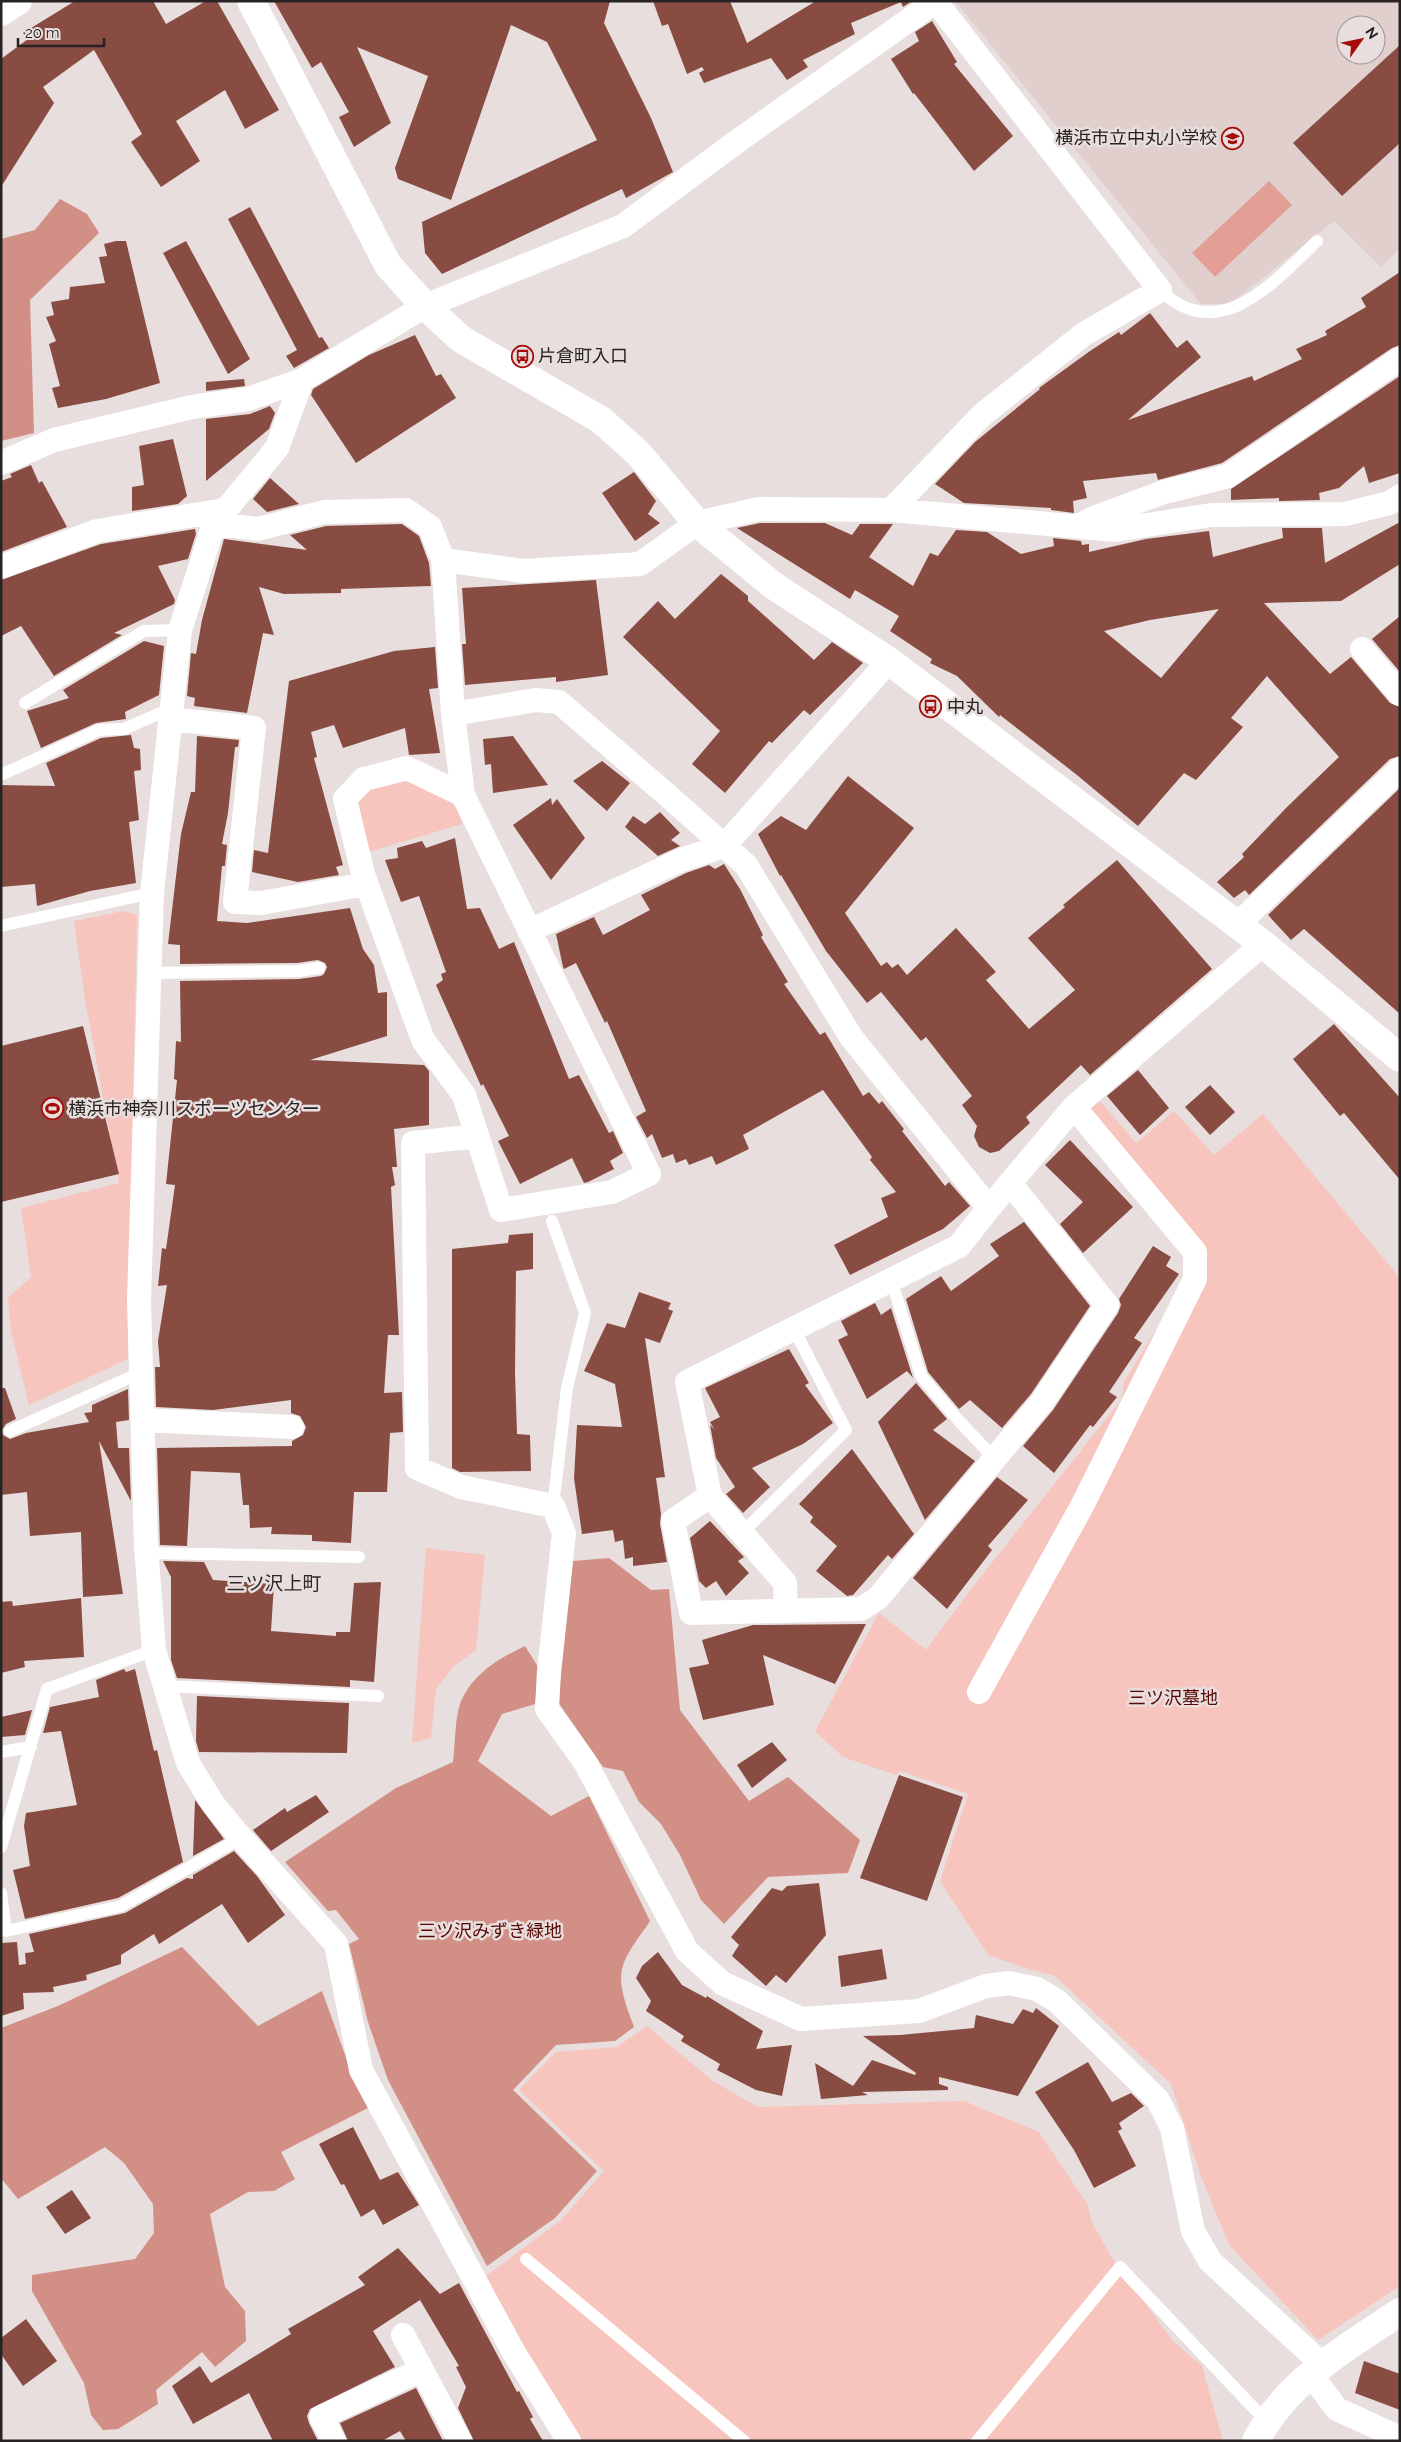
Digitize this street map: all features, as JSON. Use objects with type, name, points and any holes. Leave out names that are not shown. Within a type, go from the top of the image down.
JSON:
[{"type":"street","points":[[1,12],[18,1]]},
{"type":"street","points":[[251,1],[388,265],[425,306],[461,339],[601,420],[638,453],[697,523],[774,586],[889,661],[1263,944],[1400,1058]]},
{"type":"street","points":[[1,463],[54,440],[192,407],[248,399],[302,380],[425,306],[622,226],[739,140],[936,1],[1160,290],[1084,334],[982,415],[891,510]]},
{"type":"street","points":[[1078,526],[1096,517],[1164,492],[1228,476],[1400,359]]},
{"type":"street","points":[[302,380],[277,448],[219,517],[180,630],[152,893],[151,972],[139,1300],[147,1553],[154,1650],[188,1763],[213,1804],[336,1944],[361,2070],[513,2351],[569,2441]]},
{"type":"street","points":[[443,560],[523,571],[640,564],[697,523],[759,509],[891,510],[1115,530],[1211,515],[1345,514],[1390,503],[1400,496]]},
{"type":"street","points":[[1,567],[97,530],[219,517],[258,529],[324,512],[406,510],[430,526],[443,560],[453,714],[463,795],[649,1174],[612,1192],[549,1211],[501,1210],[464,1095],[423,1040],[366,884],[345,799],[364,779],[407,768],[463,795]]},
{"type":"street","points":[[1362,649],[1400,694]]},
{"type":"street","points":[[529,931],[681,860],[724,846],[889,661]]},
{"type":"street","points":[[453,714],[536,700],[559,702],[746,866],[851,1037],[989,1208]]},
{"type":"street","points":[[171,713],[254,728],[235,902],[261,903],[366,884]]},
{"type":"street","points":[[1237,925],[1400,769]]},
{"type":"street","points":[[786,1611],[785,1583],[710,1496],[687,1382],[959,1246],[1074,1107],[1263,944]]},
{"type":"street","points":[[979,1692],[1082,1506],[1195,1279],[1195,1252],[1074,1107]]},
{"type":"street","points":[[477,1136],[413,1143],[417,1468],[461,1487],[553,1506],[564,1533],[549,1670],[547,1709],[585,1762],[687,1951],[722,1983],[801,2019],[919,2011],[986,1986],[1008,1983],[1037,1988],[1057,2000],[1158,2100],[1172,2128],[1193,2231],[1210,2261],[1316,2369],[1337,2409],[1400,2438]]},
{"type":"street","points":[[710,1496],[673,1522],[691,1613],[861,1609],[878,1598],[1042,1402],[1107,1305],[1010,1183]]},
{"type":"street","points":[[142,1420],[292,1427]]},
{"type":"street","points":[[1261,2431],[1316,2369],[1400,2312]]},
{"type":"street","points":[[403,2335],[420,2370],[460,2441]]},
{"type":"street","points":[[334,2441],[321,2417],[420,2370]]},
{"type":"lane","points":[[1160,290],[1168,298],[1186,308],[1204,312],[1225,311],[1243,304],[1268,288],[1317,241]]},
{"type":"lane","points":[[25,703],[144,631],[180,630]]},
{"type":"lane","points":[[3,774],[99,730],[124,729],[171,713]]},
{"type":"lane","points":[[1,926],[152,893]]},
{"type":"lane","points":[[151,972],[298,971],[319,968]]},
{"type":"lane","points":[[549,1211],[585,1313],[567,1388],[553,1506]]},
{"type":"lane","points":[[891,1279],[921,1376],[959,1421],[995,1459]]},
{"type":"lane","points":[[742,1533],[846,1430],[794,1329]]},
{"type":"lane","points":[[10,1431],[140,1373]]},
{"type":"lane","points":[[147,1553],[359,1557]]},
{"type":"lane","points":[[1,1847],[47,1689],[154,1650]]},
{"type":"lane","points":[[165,1686],[378,1696]]},
{"type":"lane","points":[[1,1752],[30,1747]]},
{"type":"lane","points":[[1,1893],[6,1931],[121,1906],[241,1838]]},
{"type":"lane","points":[[526,2259],[744,2441]]},
{"type":"lane","points":[[978,2441],[1120,2267],[1261,2431]]},
{"type":"shaded area","name":"横浜市立中丸小学校","points":[[955,1],[1400,1],[1400,248],[1381,267],[1334,221],[1230,304],[1201,304]]},
{"type":"shaded area","points":[[1269,181],[1292,205],[1215,277],[1192,253]]},
{"type":"green space","points":[[60,199],[87,214],[99,233],[30,300],[34,433],[1,441],[1,239],[35,230]]},
{"type":"green space","points":[[400,780],[420,785],[448,798],[460,814],[462,824],[368,852],[356,805],[368,788]]},
{"type":"green space","points":[[123,911],[137,915],[128,1359],[29,1405],[11,1331],[8,1298],[31,1277],[21,1208],[119,1183],[85,1000],[74,921]]},
{"type":"green space","name":"三ツ沢墓地","points":[[1100,1101],[1136,1143],[1174,1111],[1214,1155],[1263,1114],[1400,1278],[1400,2286],[1318,2340],[1229,2245],[1201,2176],[1171,2084],[1055,1976],[988,1955],[940,1881],[968,1794],[900,1771],[896,1775],[843,1757],[815,1731],[879,1613],[926,1650],[971,1589],[1122,1399],[1124,1382],[1205,1250],[1089,1110]]},
{"type":"green space","points":[[426,1548],[485,1555],[476,1650],[454,1666],[436,1689],[431,1738],[412,1743]]},
{"type":"green space","points":[[609,1558],[651,1590],[669,1589],[680,1710],[749,1801],[788,1777],[860,1840],[848,1873],[768,1877],[724,1924],[701,1900],[680,1855],[661,1824],[639,1802],[623,1771],[603,1767],[558,1702],[573,1561]]},
{"type":"green space","name":"三ツ沢みずき緑地","points":[[525,1646],[540,1670],[535,1704],[502,1714],[478,1761],[551,1816],[589,1796],[650,1921],[630,1950],[622,1969],[622,1991],[634,2027],[615,2041],[556,2045],[513,2090],[597,2171],[555,2218],[487,2266],[388,2080],[368,2022],[349,1944],[359,1939],[336,1910],[328,1911],[285,1862],[396,1788],[453,1762],[457,1717],[465,1693],[471,1684],[487,1669],[505,1656]]},
{"type":"green space","points":[[182,1947],[258,2026],[322,1991],[353,2077],[370,2107],[281,2152],[295,2179],[274,2191],[248,2192],[210,2214],[225,2287],[245,2311],[246,2341],[215,2367],[202,2352],[156,2390],[158,2404],[118,2429],[103,2430],[91,2415],[84,2383],[32,2291],[32,2275],[135,2259],[154,2233],[153,2204],[124,2163],[105,2147],[18,2199],[1,2178],[1,2028],[58,2006]]},
{"type":"green space","points":[[647,2026],[713,2081],[758,2107],[964,2101],[1039,2132],[1088,2205],[1092,2223],[1112,2258],[1172,2340],[1202,2366],[1223,2441],[576,2441],[483,2278],[561,2220],[604,2171],[519,2090],[556,2052],[617,2047]]},
{"type":"building","points":[[75,1],[153,1],[166,24],[206,1],[217,1],[279,110],[245,129],[225,90],[176,121],[200,161],[161,187],[131,142],[142,134],[94,50],[43,87],[54,103],[1,187],[1,59],[28,39],[23,33]]},
{"type":"building","points":[[274,1],[610,1],[604,23],[651,118],[673,172],[626,198],[622,189],[442,274],[425,253],[422,222],[597,140],[547,42],[511,25],[451,200],[398,179],[395,168],[428,76],[357,47],[391,123],[354,147],[339,117],[349,112],[321,62],[312,68]]},
{"type":"building","points":[[653,1],[730,1],[747,43],[816,1],[912,1],[903,7],[901,2],[851,23],[855,34],[803,60],[808,67],[787,80],[771,58],[704,83],[699,73],[704,70],[702,67],[687,74],[668,24],[662,26]]},
{"type":"building","points":[[932,21],[957,62],[954,64],[1013,136],[974,171],[913,94],[891,59],[919,41],[915,32]]},
{"type":"building","points":[[1400,45],[1400,143],[1342,196],[1293,143],[1378,65],[1386,65],[1386,58]]},
{"type":"building","points":[[250,207],[319,338],[322,337],[329,348],[294,368],[286,356],[297,350],[228,219]]},
{"type":"building","points":[[126,241],[160,383],[106,399],[58,408],[52,388],[60,386],[49,344],[56,341],[46,317],[54,315],[51,302],[69,299],[70,287],[105,283],[99,257],[107,256],[104,244]]},
{"type":"building","points":[[186,241],[250,359],[228,374],[163,253]]},
{"type":"building","points":[[1400,272],[1400,345],[1392,348],[1222,463],[1158,480],[1156,473],[1083,481],[1087,498],[1073,501],[1074,513],[1051,510],[1051,508],[964,503],[935,484],[975,442],[1039,388],[1090,351],[1119,332],[1121,335],[1150,313],[1177,348],[1187,340],[1201,357],[1128,420],[1252,376],[1254,381],[1302,359],[1296,349],[1327,335],[1325,331],[1366,307],[1361,298]]},
{"type":"building","points":[[415,335],[436,376],[441,374],[456,398],[356,463],[311,395],[313,389],[369,355]]},
{"type":"building","points":[[1400,376],[1400,473],[1369,483],[1364,466],[1339,488],[1319,493],[1320,500],[1279,501],[1279,498],[1231,500],[1231,489]]},
{"type":"building","points":[[244,379],[245,386],[206,391],[206,382]]},
{"type":"building","points":[[270,406],[275,413],[269,429],[206,481],[206,419],[250,414]]},
{"type":"building","points":[[173,439],[187,496],[178,504],[132,511],[132,487],[144,485],[139,446]]},
{"type":"building","points":[[31,465],[39,483],[42,481],[67,527],[1,552],[1,481],[12,477],[10,474]]},
{"type":"building","points":[[634,472],[656,501],[648,514],[660,523],[635,541],[602,493]]},
{"type":"building","points":[[270,478],[299,504],[267,512],[253,499]]},
{"type":"building","points":[[1400,522],[1400,564],[1341,601],[1264,603],[1330,674],[1351,657],[1390,703],[1400,707],[1400,756],[1390,759],[1249,895],[1245,890],[1234,898],[1217,882],[1244,857],[1242,854],[1287,807],[1339,757],[1267,676],[1231,718],[1243,727],[1196,780],[1184,773],[1138,826],[1077,775],[1000,715],[999,717],[957,676],[930,663],[932,659],[890,631],[899,616],[855,590],[850,599],[737,528],[760,523],[825,523],[852,535],[860,524],[893,524],[869,557],[913,586],[930,553],[938,556],[956,530],[987,532],[1021,554],[1054,546],[1053,538],[1081,541],[1082,545],[1089,544],[1089,552],[1146,539],[1209,531],[1213,557],[1283,538],[1282,528],[1322,528],[1325,563]],"holes":[[[1219,609],[1161,678],[1104,631],[1150,620]]]},
{"type":"building","points":[[402,524],[419,536],[429,563],[431,586],[341,589],[341,593],[284,594],[259,587],[274,635],[263,633],[247,713],[194,706],[195,698],[187,696],[191,653],[196,654],[202,620],[224,539],[307,550],[290,535],[326,526]]},
{"type":"building","points":[[195,529],[196,534],[188,559],[158,566],[175,600],[174,604],[114,633],[122,635],[54,676],[21,626],[1,636],[1,580],[101,544]]},
{"type":"building","points":[[721,574],[748,596],[748,601],[814,660],[832,642],[863,663],[810,715],[804,710],[772,743],[769,741],[725,793],[692,764],[720,731],[623,637],[658,601],[675,619]]},
{"type":"building","points":[[596,580],[608,675],[556,682],[556,677],[465,685],[462,644],[466,644],[462,588]]},
{"type":"building","points":[[1400,616],[1400,672],[1372,639]]},
{"type":"building","points":[[144,641],[164,646],[159,695],[125,712],[126,719],[96,723],[41,748],[27,711],[69,698],[63,690]]},
{"type":"building","points":[[435,647],[438,688],[429,689],[440,753],[409,755],[405,728],[343,748],[334,725],[311,732],[317,757],[314,758],[343,865],[336,867],[339,875],[298,882],[252,872],[254,850],[268,853],[289,681],[394,651]]},
{"type":"building","points":[[131,735],[134,748],[140,749],[141,770],[134,771],[139,820],[129,822],[136,883],[90,891],[37,906],[35,884],[1,887],[1,785],[55,786],[46,763],[101,738]]},
{"type":"building","points":[[197,736],[239,740],[238,747],[235,747],[228,813],[222,844],[227,845],[225,866],[222,866],[217,921],[247,923],[350,908],[363,949],[374,965],[378,993],[387,992],[387,1036],[310,1060],[424,1065],[429,1071],[429,1125],[394,1129],[397,1167],[392,1167],[395,1185],[391,1187],[399,1335],[388,1335],[384,1393],[402,1392],[403,1432],[390,1433],[387,1492],[354,1492],[351,1543],[312,1541],[312,1535],[271,1534],[272,1527],[250,1528],[249,1505],[243,1505],[240,1473],[191,1471],[187,1546],[160,1545],[157,1448],[292,1446],[292,1441],[303,1435],[306,1427],[300,1416],[291,1413],[291,1400],[213,1410],[156,1407],[155,1367],[160,1367],[158,1341],[167,1285],[158,1286],[162,1248],[166,1249],[175,1185],[166,1184],[177,1080],[174,1079],[176,1041],[181,1042],[180,981],[299,979],[321,976],[327,967],[325,963],[318,960],[297,963],[180,964],[180,945],[168,944],[181,834],[191,792],[195,792]]},
{"type":"building","points":[[513,736],[548,785],[493,793],[491,764],[485,765],[483,739]]},
{"type":"building","points":[[602,761],[630,783],[607,811],[573,781]]},
{"type":"building","points":[[848,776],[914,828],[845,913],[881,966],[887,962],[892,968],[898,964],[907,975],[956,928],[996,972],[986,980],[1029,1029],[1075,990],[1028,938],[1065,907],[1063,905],[1117,860],[1212,969],[1090,1075],[1081,1065],[1026,1117],[1030,1123],[999,1151],[990,1153],[979,1147],[974,1136],[977,1126],[962,1105],[972,1096],[926,1037],[921,1041],[881,992],[867,1003],[826,951],[780,876],[758,834],[781,816],[806,830]]},
{"type":"building","points":[[1400,788],[1400,1014],[1304,929],[1291,940],[1268,915]]},
{"type":"building","points":[[551,798],[552,805],[557,799],[585,838],[551,880],[513,825]]},
{"type":"building","points":[[660,812],[680,833],[671,840],[680,846],[658,856],[625,827],[633,816],[645,824]]},
{"type":"building","points":[[455,838],[467,909],[480,908],[499,949],[514,942],[569,1079],[579,1075],[609,1133],[613,1131],[623,1153],[610,1161],[614,1169],[588,1182],[584,1183],[572,1158],[520,1184],[498,1141],[509,1136],[483,1084],[481,1086],[436,985],[443,980],[441,974],[446,972],[419,896],[401,902],[385,860],[398,858],[397,848],[422,841],[426,848]]},
{"type":"building","points":[[724,864],[740,889],[763,935],[761,937],[788,982],[784,984],[820,1035],[825,1032],[863,1096],[869,1092],[879,1104],[882,1101],[904,1129],[902,1131],[945,1186],[949,1182],[970,1206],[943,1229],[850,1275],[834,1245],[888,1217],[881,1198],[896,1192],[870,1160],[872,1157],[823,1090],[743,1135],[749,1149],[716,1165],[712,1156],[689,1165],[686,1159],[676,1163],[673,1154],[662,1158],[652,1134],[647,1138],[636,1117],[646,1111],[607,1021],[605,1023],[576,963],[564,969],[563,967],[556,934],[594,917],[603,935],[650,910],[641,895],[686,873],[709,865],[715,869]]},
{"type":"building","points":[[1334,1024],[1400,1098],[1400,1180],[1344,1113],[1340,1116],[1293,1059]]},
{"type":"building","name":"横浜市神奈川スポーツセンター","points":[[83,1026],[119,1174],[1,1202],[1,1046]]},
{"type":"building","points":[[1138,1070],[1169,1108],[1140,1135],[1107,1096]]},
{"type":"building","points":[[1210,1085],[1235,1112],[1210,1135],[1185,1107]]},
{"type":"building","points":[[1070,1140],[1133,1207],[1083,1253],[1060,1224],[1083,1202],[1045,1165]]},
{"type":"building","points":[[1024,1222],[1090,1306],[1031,1394],[1002,1428],[970,1400],[959,1409],[928,1372],[906,1299],[941,1276],[951,1291],[999,1256],[990,1244]]},
{"type":"building","points":[[533,1233],[533,1269],[516,1271],[515,1373],[517,1434],[530,1435],[531,1471],[460,1472],[452,1468],[452,1249],[508,1243],[509,1235]]},
{"type":"building","points":[[1153,1246],[1171,1257],[1166,1266],[1179,1274],[1134,1338],[1142,1343],[1109,1392],[1117,1397],[1093,1427],[1090,1425],[1054,1473],[1023,1446],[1053,1410],[1118,1313],[1121,1305],[1119,1299]]},
{"type":"building","points":[[639,1292],[671,1303],[668,1309],[673,1311],[660,1343],[645,1338],[665,1477],[656,1478],[661,1514],[660,1524],[667,1562],[633,1566],[633,1557],[625,1559],[623,1540],[615,1542],[613,1530],[582,1534],[574,1478],[577,1425],[622,1427],[615,1384],[584,1371],[607,1323],[625,1328]]},
{"type":"building","points":[[875,1303],[881,1315],[891,1308],[913,1378],[907,1371],[867,1399],[838,1340],[848,1335],[841,1321]]},
{"type":"building","points":[[789,1349],[809,1383],[805,1385],[833,1423],[803,1444],[752,1468],[770,1487],[743,1513],[726,1494],[735,1487],[716,1458],[710,1425],[714,1429],[710,1422],[720,1417],[705,1388]]},
{"type":"building","points":[[916,1383],[947,1419],[933,1430],[975,1461],[925,1520],[878,1422]]},
{"type":"building","points":[[1,1388],[5,1388],[16,1419],[6,1424],[2,1430],[3,1435],[10,1439],[26,1433],[89,1422],[84,1413],[92,1412],[92,1405],[128,1389],[129,1420],[116,1422],[118,1448],[129,1448],[131,1501],[99,1441],[123,1594],[83,1597],[81,1532],[30,1536],[27,1492],[1,1495]]},
{"type":"building","points":[[852,1449],[914,1534],[892,1559],[888,1555],[853,1595],[847,1596],[816,1571],[837,1546],[810,1522],[813,1517],[799,1504]]},
{"type":"building","points":[[997,1477],[1028,1500],[988,1546],[992,1550],[947,1609],[913,1578]]},
{"type":"building","points":[[710,1521],[744,1557],[738,1561],[749,1573],[726,1596],[716,1581],[706,1588],[699,1581],[690,1538]]},
{"type":"building","points":[[163,1561],[204,1562],[213,1580],[274,1584],[271,1631],[336,1636],[336,1632],[350,1632],[354,1583],[381,1582],[374,1682],[350,1680],[350,1687],[177,1678],[171,1660],[171,1577]]},
{"type":"building","points":[[81,1598],[84,1657],[24,1661],[25,1667],[1,1673],[1,1602],[12,1601],[13,1606]]},
{"type":"building","points":[[866,1624],[835,1684],[763,1655],[774,1705],[703,1720],[689,1668],[709,1664],[702,1640],[753,1625]]},
{"type":"building","points":[[124,1669],[126,1672],[135,1669],[154,1751],[157,1750],[183,1862],[118,1898],[25,1919],[13,1870],[30,1866],[24,1826],[26,1813],[77,1805],[61,1731],[43,1733],[50,1707],[99,1697],[96,1680]]},
{"type":"building","points":[[197,1696],[349,1703],[347,1753],[199,1752],[196,1741]]},
{"type":"building","points":[[32,1710],[25,1735],[1,1737],[1,1717]]},
{"type":"building","points":[[772,1742],[787,1760],[752,1788],[737,1765]]},
{"type":"building","points":[[899,1775],[963,1797],[927,1901],[860,1878]]},
{"type":"building","points":[[316,1795],[329,1812],[271,1851],[253,1830],[285,1808],[287,1812]]},
{"type":"building","points":[[195,1800],[224,1839],[193,1856]]},
{"type":"building","points":[[234,1851],[257,1876],[285,1915],[248,1943],[222,1904],[159,1944],[154,1934],[121,1955],[121,1964],[86,1975],[87,1980],[53,1987],[54,1992],[23,1993],[24,2009],[1,2016],[1,1943],[17,1942],[19,1965],[26,1964],[25,1953],[34,1952],[29,1934],[125,1913],[187,1878],[193,1879],[193,1875]]},
{"type":"building","points":[[819,1883],[826,1935],[786,1983],[776,1975],[766,1986],[732,1956],[739,1945],[731,1937],[772,1888],[782,1891],[787,1886]]},
{"type":"building","points":[[882,1949],[887,1979],[841,1987],[838,1956]]},
{"type":"building","points":[[658,1952],[682,1985],[706,1998],[707,1996],[763,2031],[756,2049],[792,2045],[782,2096],[756,2090],[717,2070],[720,2064],[681,2041],[684,2036],[646,2011],[651,2001],[636,1978],[642,1966]]},
{"type":"building","points":[[1036,2008],[1059,2026],[1018,2096],[939,2077],[939,2084],[948,2087],[948,2090],[862,2092],[868,2095],[821,2099],[815,2063],[853,2086],[872,2060],[915,2075],[916,2073],[863,2036],[900,2035],[974,2028],[976,2015],[1013,2024],[1023,2009],[1033,2013]]},
{"type":"building","points":[[1088,2062],[1112,2102],[1131,2093],[1144,2106],[1119,2123],[1122,2129],[1118,2131],[1136,2166],[1094,2188],[1074,2150],[1035,2092]]},
{"type":"building","points":[[353,2127],[380,2180],[398,2172],[419,2205],[383,2225],[374,2209],[361,2217],[344,2184],[341,2185],[319,2144]]},
{"type":"building","points":[[72,2190],[91,2218],[65,2234],[46,2207]]},
{"type":"building","points":[[398,2248],[440,2294],[459,2283],[517,2392],[519,2391],[533,2417],[530,2419],[543,2441],[474,2441],[458,2408],[466,2387],[456,2367],[459,2366],[420,2300],[373,2331],[395,2367],[310,2409],[307,2416],[318,2441],[273,2441],[249,2393],[193,2424],[172,2386],[200,2366],[211,2383],[291,2334],[288,2329],[365,2285],[358,2277]]},
{"type":"building","points":[[26,2319],[57,2361],[23,2386],[1,2354],[1,2338]]},
{"type":"building","points":[[1364,2361],[1400,2374],[1400,2410],[1355,2393]]},
{"type":"building","points":[[416,2388],[443,2441],[406,2441],[400,2431],[382,2441],[348,2441],[340,2423]]},
{"type":"place","name":"横浜市立中丸小学校","points":[[1233,138]]},
{"type":"place","name":"片倉町入口","points":[[522,356]]},
{"type":"place","name":"中丸","points":[[931,707]]},
{"type":"place","name":"横浜市神奈川スポーツセンター","points":[[52,1109]]},
{"type":"district","name":"三ツ沢上町","points":[[274,1583]]}]
